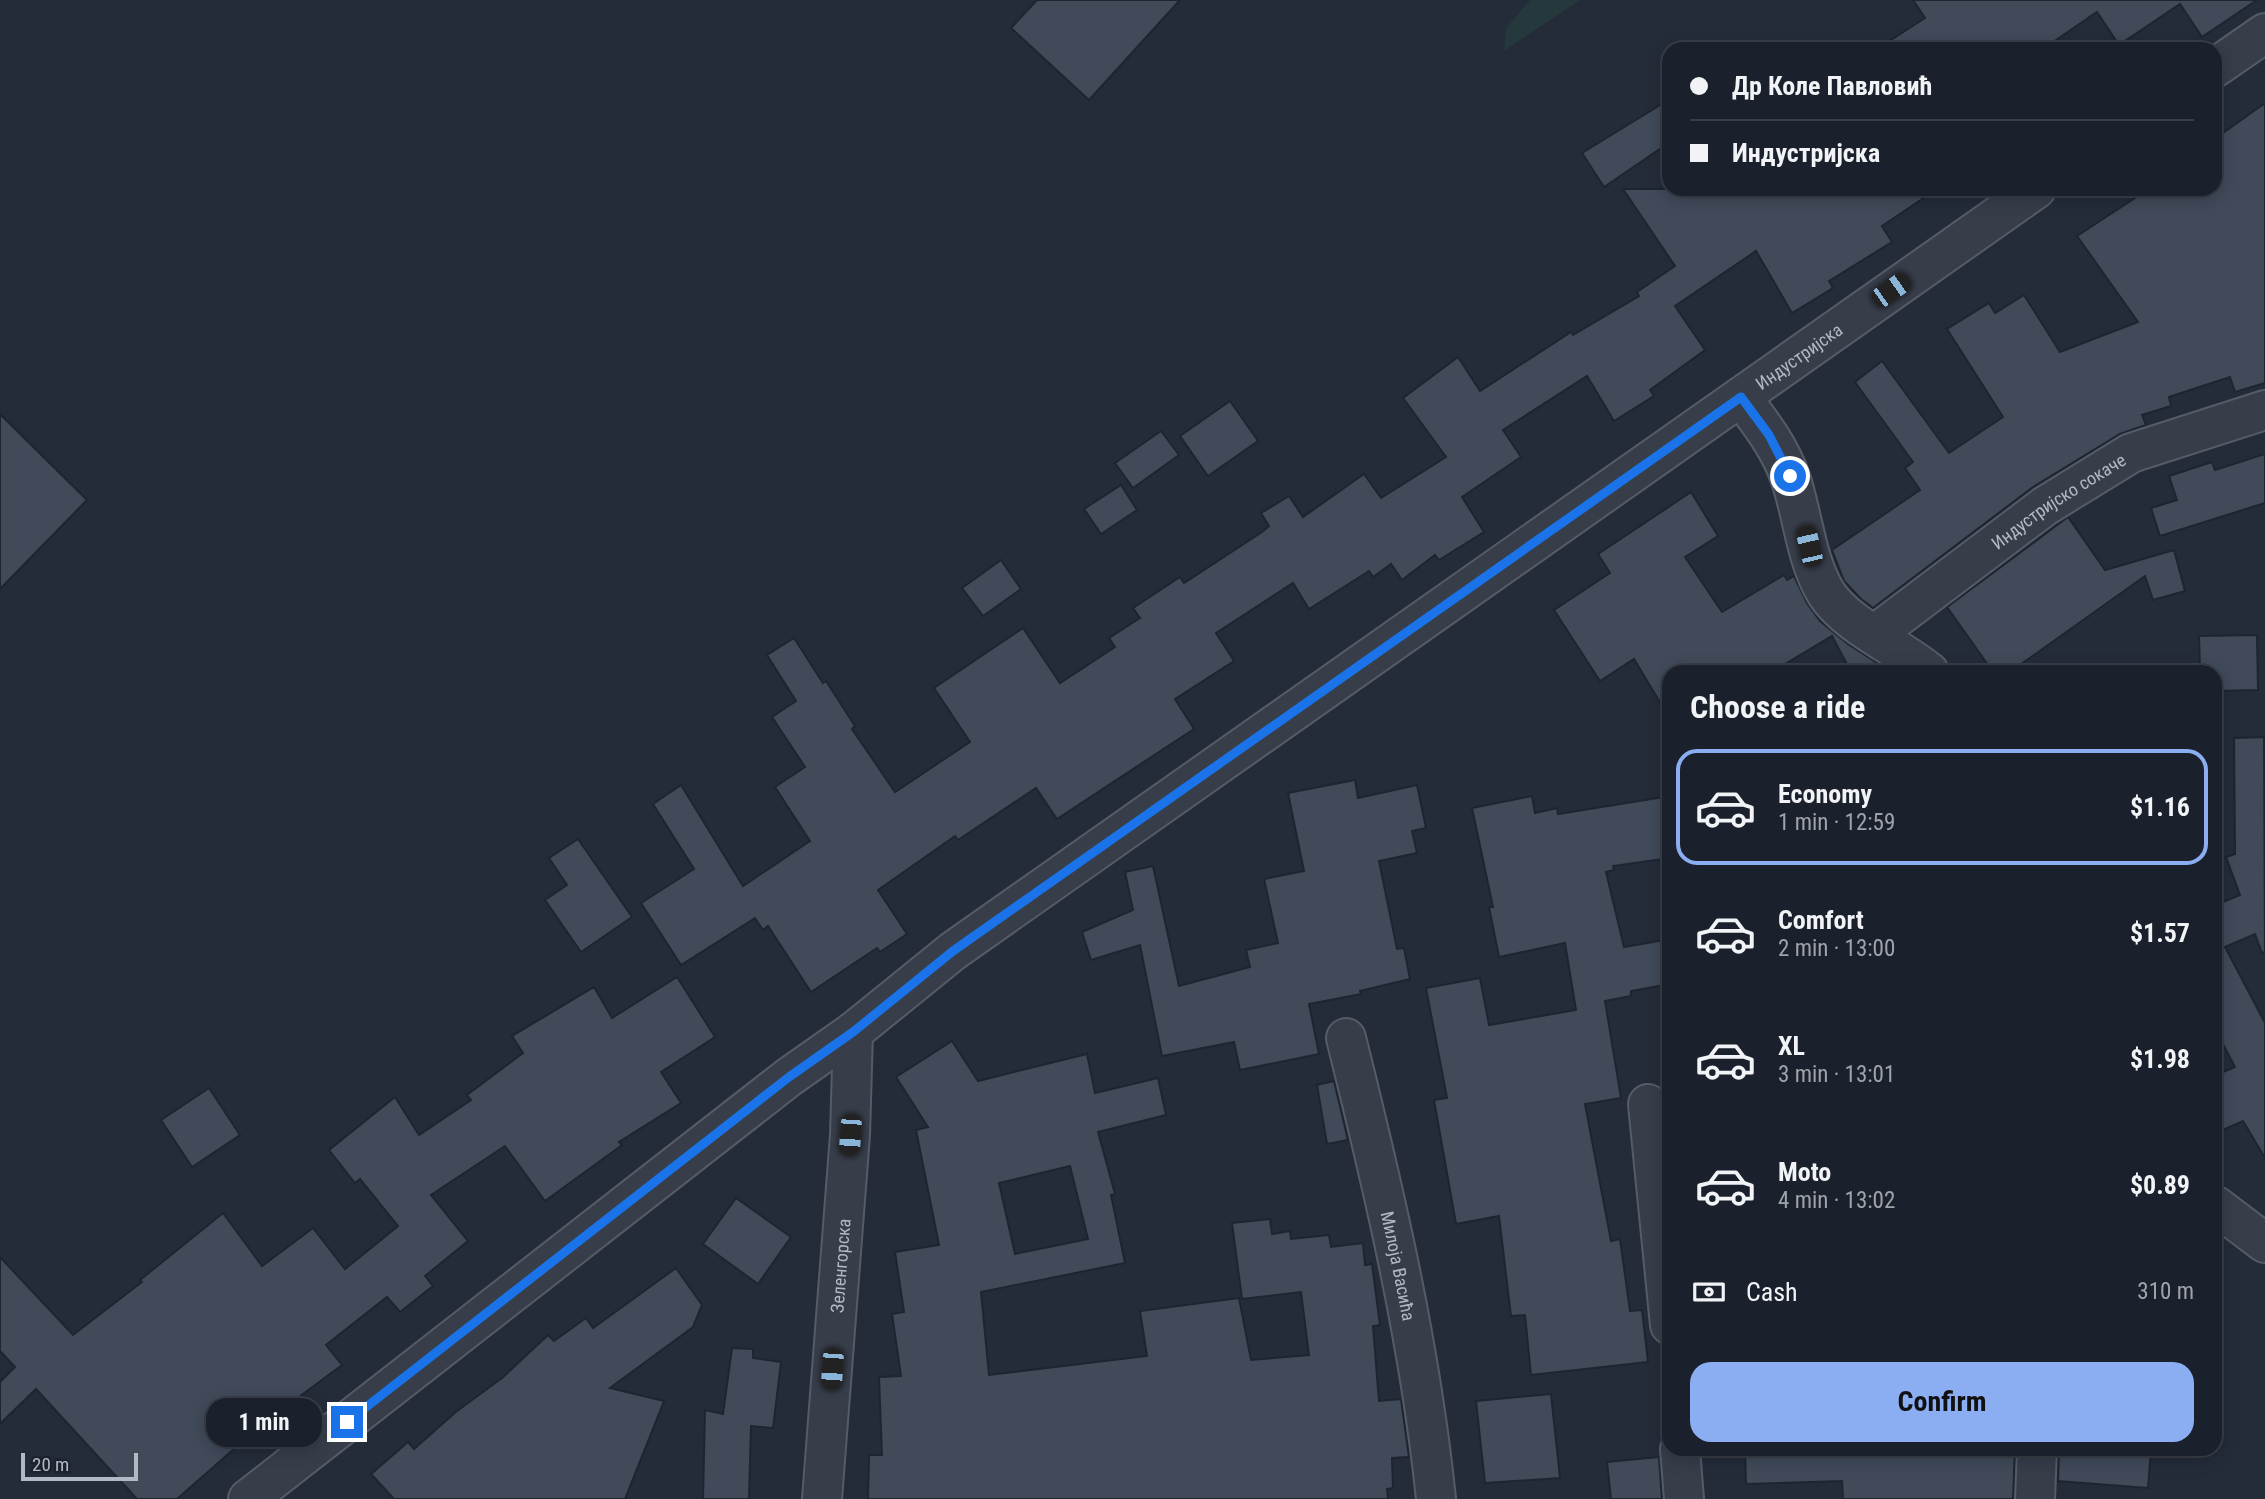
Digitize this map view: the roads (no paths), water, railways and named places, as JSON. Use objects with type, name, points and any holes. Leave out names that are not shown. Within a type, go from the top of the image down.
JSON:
[{"type":"street","points":[[2222,63],[2265,33]]},
{"type":"street","name":"Индустријска","points":[[259,1496],[789,1077],[853,1032],[953,951],[2026,196]]},
{"type":"street","points":[[1741,397],[1769,435],[1790,476],[1814,564],[1827,595],[1874,635],[1919,665]]},
{"type":"street","name":"Индустријско сокаче","points":[[1874,635],[2045,506],[2132,453],[2265,410]]},
{"type":"street","name":"Зеленгорска","points":[[822,1499],[850,1135],[853,1032]]},
{"type":"street","name":"Милоја Васића","points":[[1346,1038],[1380,1175],[1424,1396],[1436,1499]]},
{"type":"street","points":[[1648,1104],[1662,1245]]},
{"type":"street","points":[[2222,1211],[2265,1243]]},
{"type":"street","points":[[1681,1456],[1684,1499]]},
{"type":"street","points":[[2035,1499],[2037,1456]]}]
